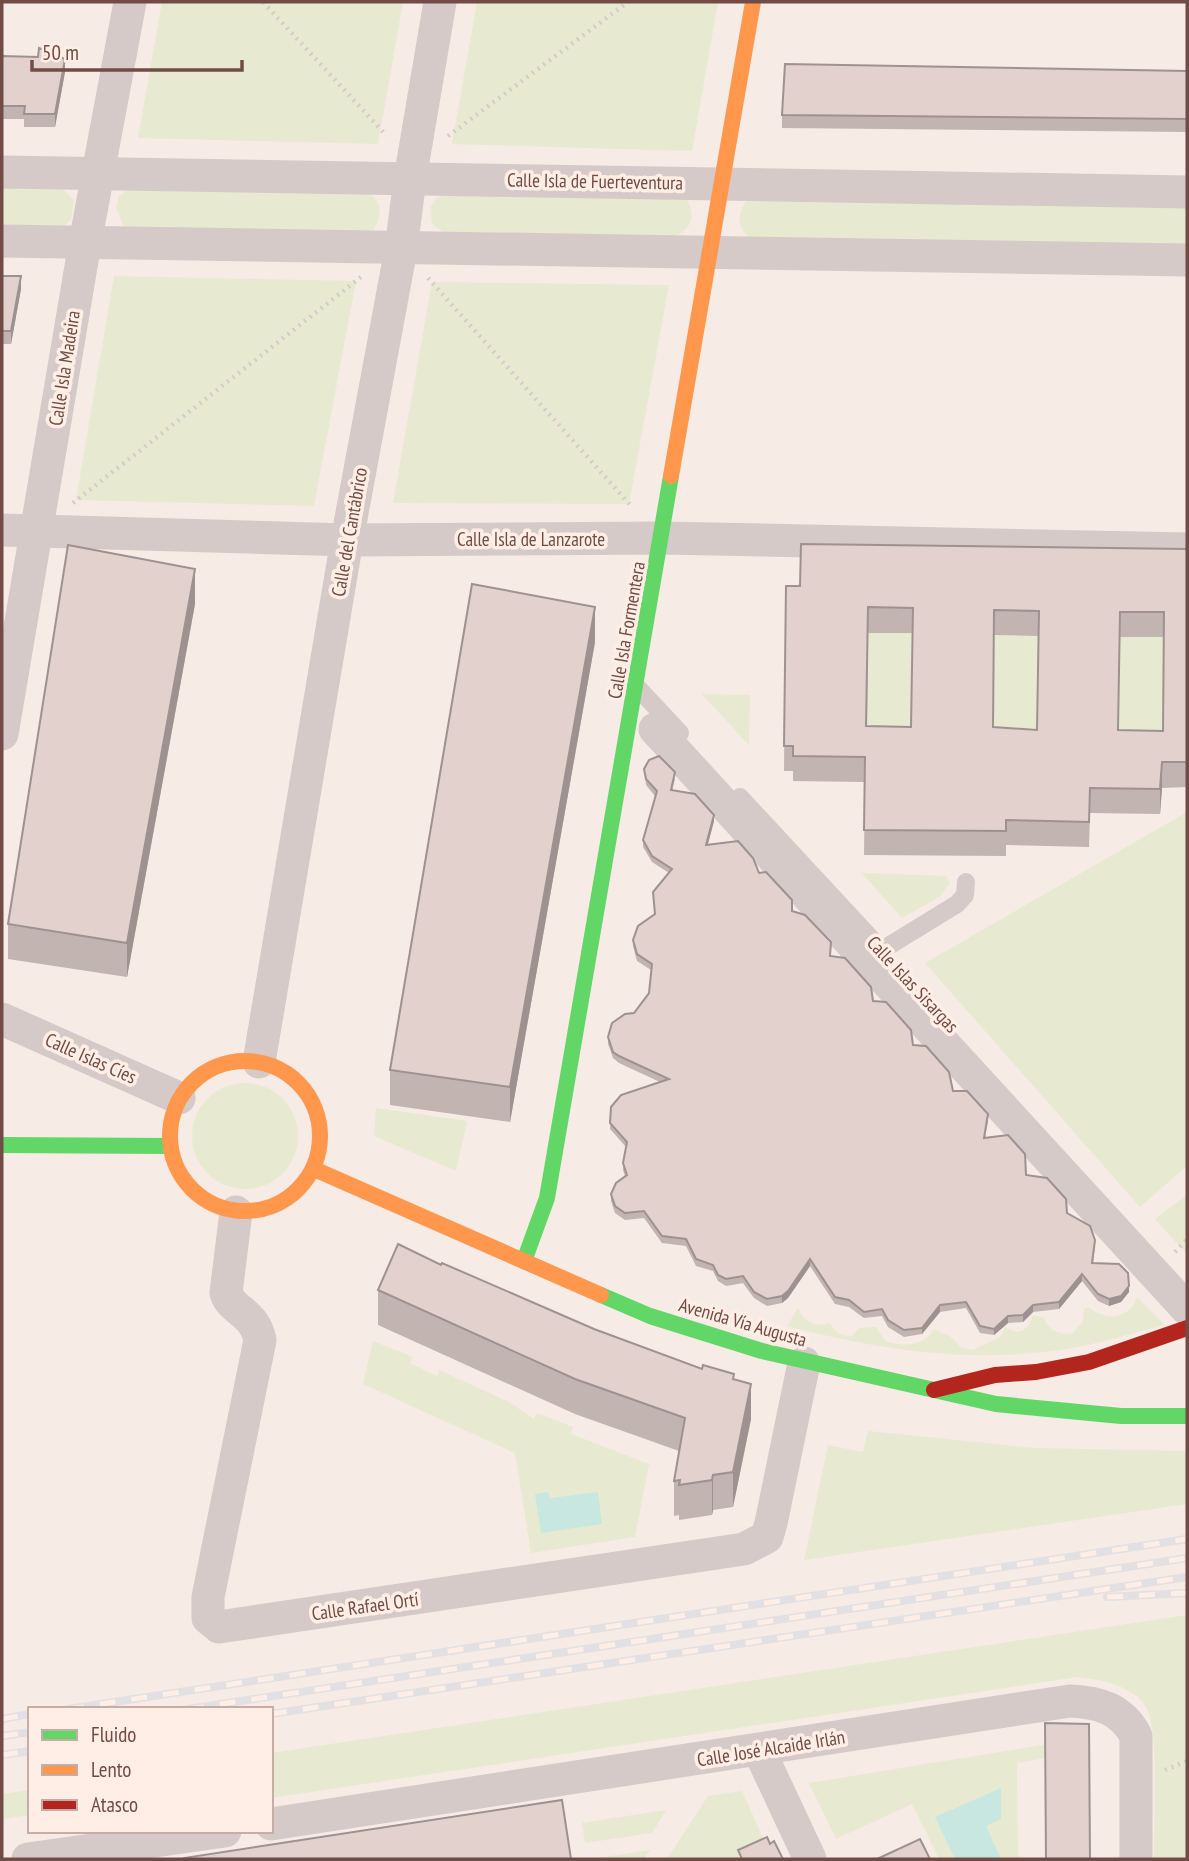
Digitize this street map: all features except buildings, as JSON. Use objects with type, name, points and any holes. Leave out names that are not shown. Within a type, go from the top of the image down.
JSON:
[{"type":"main road","name":"Calle Isla Formentera","points":[[524,1261],[547,1198],[754,2]]},
{"type":"main road","points":[[240,1060],[259,1062],[281,1070],[299,1083],[313,1102],[320,1124],[320,1147],[314,1169],[300,1189],[281,1203],[259,1211],[236,1212],[212,1204],[191,1190],[177,1170],[169,1146],[170,1121],[179,1098],[190,1083],[213,1068],[240,1060]]},
{"type":"main road","points":[[2,1145],[169,1146]]},
{"type":"main road","name":"Avenida Vía Augusta","points":[[314,1169],[650,1316],[804,1363],[996,1404],[1121,1416],[1187,1416]]},
{"type":"main road","points":[[934,1390],[995,1375],[1036,1372],[1089,1362],[1187,1328]]},
{"type":"street","name":"Calle Isla Madeira","points":[[2,734],[85,243],[130,2]]},
{"type":"street","name":"Calle del Cantábrico","points":[[259,1062],[347,540],[401,248],[411,171],[440,2]]},
{"type":"street","name":"Calle Isla de Fuerteventura","points":[[2,172],[99,175],[411,171],[721,182],[1187,192]]},
{"type":"street","points":[[2,241],[1187,260]]},
{"type":"street","name":"Calle Isla de Lanzarote","points":[[2,530],[347,540],[663,538],[1187,549]]},
{"type":"street","name":"Calle Islas Sisargas","points":[[655,729],[1187,1309]]},
{"type":"street","name":"Calle Islas Sisargas","points":[[883,950],[1187,1283]]},
{"type":"street","name":"Calle Islas Cíes","points":[[2,1019],[179,1098]]},
{"type":"street","name":"Calle Rafael Ortí","points":[[236,1212],[226,1293],[230,1302],[253,1321],[260,1340],[208,1597],[208,1618],[219,1627],[744,1549],[756,1544],[767,1536],[775,1510],[804,1363]]},
{"type":"street","name":"Calle José Alcaide Irlán","points":[[273,1824],[1070,1701],[1102,1704],[1130,1724],[1136,1736],[1136,1859]]},
{"type":"street","points":[[759,1750],[810,1859]]},
{"type":"street","points":[[35,1859],[146,1851],[217,1833]]},
{"type":"lane","name":"Calle Islas Sisargas","points":[[637,687],[883,950]]},
{"type":"lane","points":[[883,950],[957,904],[965,894],[966,882]]},
{"type":"path","points":[[263,2],[411,171],[628,2]]},
{"type":"path","points":[[37,531],[401,248],[663,538]]},
{"type":"green space","points":[[162,2],[403,2],[378,144],[138,138]]},
{"type":"green space","points":[[477,2],[718,2],[692,151],[452,144]]},
{"type":"green space","points":[[2,184],[61,187],[74,200],[71,220],[62,228],[2,229]]},
{"type":"green space","points":[[131,188],[367,191],[376,200],[380,213],[374,229],[359,232],[124,227],[116,208],[119,196]]},
{"type":"green space","points":[[452,192],[687,200],[691,218],[683,231],[671,238],[446,234],[432,224],[430,208],[436,198]]},
{"type":"green space","points":[[748,199],[1187,203],[1187,246],[749,238],[740,224],[742,209]]},
{"type":"green space","points":[[114,276],[356,281],[314,506],[76,500]]},
{"type":"green space","points":[[432,282],[669,285],[629,504],[393,503]]},
{"type":"green space","points":[[868,633],[913,633],[911,752],[866,751]]},
{"type":"green space","points":[[994,635],[1039,636],[1037,755],[993,753]]},
{"type":"green space","points":[[1120,637],[1164,637],[1163,756],[1118,755]]},
{"type":"green space","points":[[702,694],[750,695],[749,745]]},
{"type":"green space","points":[[1187,812],[1187,1166],[1140,1207],[925,963]]},
{"type":"green space","points":[[862,873],[946,876],[950,883],[939,897],[902,918]]},
{"type":"green space","points":[[245,1083],[265,1087],[282,1099],[294,1116],[298,1136],[294,1156],[282,1173],[265,1185],[245,1189],[225,1185],[208,1173],[196,1156],[192,1136],[196,1116],[208,1099],[225,1087]]},
{"type":"green space","points":[[376,1108],[467,1121],[456,1171],[374,1136]]},
{"type":"green space","points":[[1187,1195],[1187,1254],[1155,1219]]},
{"type":"green space","points":[[1137,1297],[1165,1325],[1091,1344],[1031,1353],[960,1355],[925,1352],[856,1342],[787,1326],[798,1308],[803,1317],[811,1322],[820,1325],[830,1323],[836,1332],[845,1335],[852,1336],[859,1328],[876,1327],[885,1341],[905,1345],[925,1339],[934,1329],[951,1337],[962,1348],[972,1350],[999,1338],[1006,1327],[1019,1332],[1023,1330],[1029,1325],[1033,1315],[1044,1318],[1056,1331],[1073,1333],[1083,1321],[1084,1309],[1089,1307],[1103,1315],[1117,1316],[1129,1310]]},
{"type":"green space","points":[[373,1341],[413,1357],[410,1363],[437,1376],[439,1370],[509,1402],[534,1419],[537,1413],[573,1427],[571,1434],[649,1464],[635,1537],[531,1553],[515,1453],[363,1384]]},
{"type":"green space","points":[[868,1431],[1036,1448],[1187,1451],[1187,1504],[804,1560],[828,1445],[863,1452]]},
{"type":"green space","points":[[1187,1615],[1187,1859],[1154,1859],[1153,1736],[1146,1707],[1133,1693],[1125,1689],[1078,1677],[273,1798],[273,1753]]},
{"type":"green space","points":[[1085,1738],[1045,1758],[1017,1763],[1018,1859],[1001,1859],[985,1826],[936,1817],[955,1859],[939,1859],[912,1804],[836,1839],[809,1783]]},
{"type":"green space","points":[[28,1790],[28,1815],[2,1819],[2,1794]]},
{"type":"green space","points":[[742,1791],[772,1859],[667,1859],[708,1796]]},
{"type":"green space","points":[[666,1810],[652,1833],[585,1843],[582,1823]]},
{"type":"green space","points":[[650,1850],[644,1859],[591,1859]]},
{"type":"water","points":[[548,1492],[550,1498],[598,1492],[602,1524],[541,1533],[535,1494]]},
{"type":"water","points":[[1001,1788],[1001,1819],[986,1826],[1001,1859],[955,1859],[935,1817]]},
{"type":"railway","points":[[81,1707],[1187,1539]]},
{"type":"railway","points":[[201,1707],[1187,1558]]},
{"type":"railway","points":[[273,1714],[1187,1577]]},
{"type":"railway","points":[[1107,1597],[1187,1593]]},
{"type":"railway","points":[[2,1719],[28,1714]]},
{"type":"railway","points":[[2,1736],[28,1732]]},
{"type":"railway","points":[[2,1755],[28,1751]]},
{"type":"traffic: fast","points":[[524,1261],[547,1198],[671,476]]},
{"type":"traffic: fast","points":[[2,1145],[169,1146]]},
{"type":"traffic: fast","points":[[601,1295],[650,1316],[762,1351],[996,1404],[1121,1416],[1187,1416]]},
{"type":"traffic: slow","points":[[671,476],[753,2]]},
{"type":"traffic: slow","points":[[245,1061],[274,1066],[298,1083],[315,1107],[320,1136],[315,1165],[298,1189],[274,1206],[245,1211],[216,1206],[192,1189],[175,1165],[170,1136],[175,1107],[192,1083],[216,1066],[245,1061]]},
{"type":"traffic: slow","points":[[314,1169],[601,1295]]},
{"type":"traffic: jam","points":[[934,1390],[995,1375],[1036,1372],[1089,1362],[1187,1328]]}]
